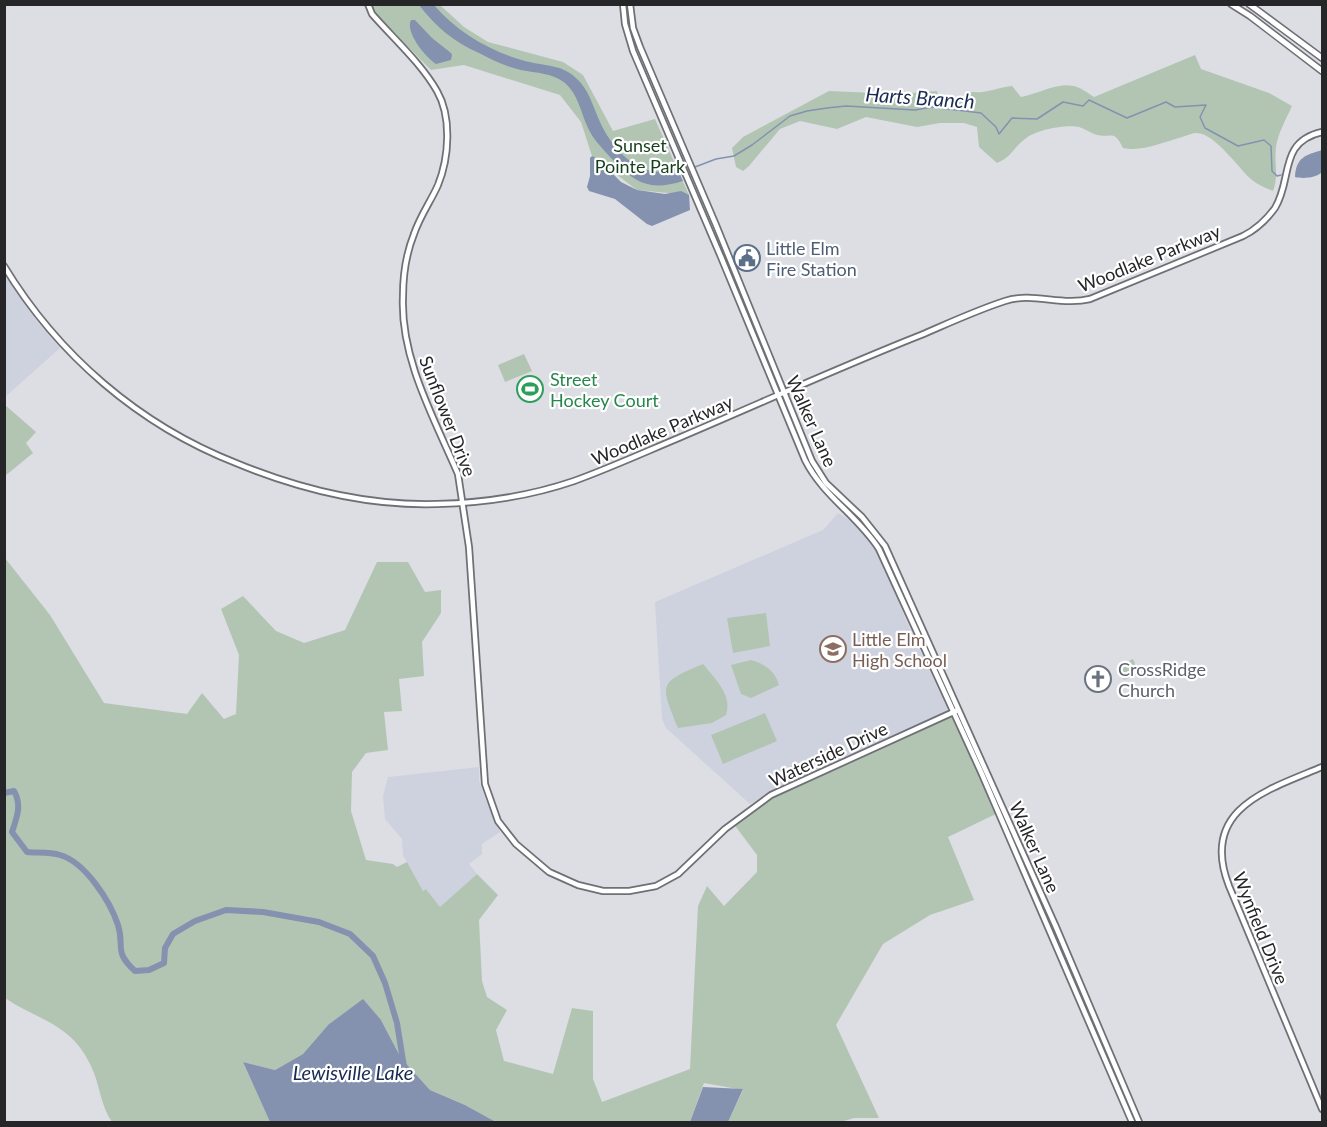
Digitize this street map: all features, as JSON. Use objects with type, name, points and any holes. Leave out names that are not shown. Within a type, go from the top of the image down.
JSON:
[{"type":"main road","points":[[1249,4],[1323,58]]},
{"type":"main road","points":[[1234,5],[1323,71]]},
{"type":"main road","points":[[1283,41],[1289,33]]},
{"type":"street","name":"Sunflower Drive","points":[[368,4],[372,14],[422,69],[439,93],[446,120],[447,143],[444,166],[438,186],[414,233],[405,266],[402,299],[410,355],[418,380],[458,474],[469,547],[484,762]]},
{"type":"street","name":"Walker Lane","points":[[623,4],[625,24],[633,51],[722,257],[805,460],[816,480],[868,532],[879,549],[1028,864],[1139,1122]]},
{"type":"street","name":"Walker Lane","points":[[630,4],[633,28],[640,47],[716,225],[812,461],[826,483],[862,517],[885,546],[956,711]]},
{"type":"street","name":"Woodlake Parkway","points":[[4,266],[35,312],[93,375],[140,413],[195,446],[251,470],[323,492],[400,504],[462,503],[525,494],[574,481],[784,394],[881,350],[1006,301],[1033,299],[1075,302],[1090,299],[1249,233],[1275,208],[1284,185],[1287,162],[1293,152],[1305,139],[1323,132]]},
{"type":"street","name":"Waterside Drive","points":[[484,762],[485,784],[498,821],[516,844],[549,872],[578,885],[603,891],[629,891],[656,886],[678,874],[725,829],[782,789],[956,711]]},
{"type":"street","name":"Wynfield Drive","points":[[1323,767],[1248,801],[1229,825],[1221,849],[1222,864],[1229,886],[1323,1109]]},
{"type":"street","name":"Walker Lane","points":[[984,771],[998,813],[1132,1122]]},
{"type":"street","points":[[998,813],[1028,864]]},
{"type":"street","points":[[1037,902],[1052,929]]},
{"type":"street","points":[[1075,992],[1107,1048]]},
{"type":"street","points":[[1116,1073],[1131,1104]]},
{"type":"shaded area","points":[[5,273],[35,319],[60,348],[5,397]]},
{"type":"shaded area","points":[[838,513],[859,526],[879,554],[906,620],[947,708],[946,713],[779,787],[750,804],[666,728],[662,719],[655,602],[823,530]]},
{"type":"shaded area","points":[[479,767],[479,781],[500,832],[482,844],[482,854],[469,864],[477,874],[440,908],[426,889],[423,891],[403,855],[402,839],[385,819],[383,796],[388,777]]},
{"type":"green space","name":"Sunset Pointe Park","points":[[370,5],[440,5],[464,27],[488,42],[563,62],[583,75],[613,131],[655,119],[689,195],[637,190],[592,156],[581,122],[560,95],[464,65],[431,70],[374,13]]},
{"type":"green space","points":[[1195,55],[1201,69],[1269,93],[1292,106],[1277,142],[1276,180],[1273,191],[1252,180],[1226,152],[1203,134],[1191,134],[1153,146],[1130,149],[1123,148],[1115,136],[1097,135],[1073,126],[1043,130],[1030,136],[1006,158],[997,163],[979,147],[977,127],[964,123],[940,123],[917,127],[866,117],[837,129],[800,121],[780,129],[743,171],[736,167],[732,148],[743,137],[829,91],[898,94],[937,91],[939,103],[968,102],[967,93],[1012,86],[1021,97],[1067,85],[1094,97]]},
{"type":"green space","points":[[524,354],[532,371],[505,382],[498,365]]},
{"type":"green space","points":[[5,405],[36,432],[26,443],[33,453],[5,476]]},
{"type":"green space","points":[[5,558],[50,615],[104,703],[187,714],[202,693],[224,719],[236,714],[239,655],[221,609],[243,596],[276,631],[304,643],[345,630],[377,562],[408,562],[425,592],[441,590],[441,613],[422,642],[424,676],[399,679],[402,711],[384,712],[388,750],[366,753],[352,772],[351,811],[366,860],[393,864],[397,867],[407,862],[423,891],[426,889],[440,907],[477,874],[498,895],[479,920],[482,981],[487,997],[507,1010],[496,1030],[504,1061],[553,1074],[572,1008],[593,1011],[593,1079],[602,1102],[690,1069],[698,906],[707,886],[724,906],[757,872],[757,855],[733,823],[777,792],[953,712],[998,813],[948,837],[974,900],[930,915],[883,944],[836,1025],[879,1118],[854,1118],[841,1122],[728,1122],[743,1090],[704,1083],[690,1122],[496,1122],[430,1090],[401,1058],[381,1020],[328,1025],[303,1054],[275,1070],[243,1062],[270,1122],[112,1122],[105,1109],[91,1066],[74,1040],[53,1024],[5,998]]},
{"type":"green space","points":[[766,613],[770,646],[733,653],[727,618]]},
{"type":"green space","points":[[1133,659],[1139,674],[1124,680],[1117,667]]},
{"type":"green space","points":[[751,660],[769,669],[779,685],[751,698],[741,694],[731,665]]},
{"type":"green space","points":[[703,664],[725,694],[728,708],[726,715],[712,723],[678,728],[668,702],[667,686],[678,676]]},
{"type":"green space","points":[[765,713],[777,741],[723,764],[711,735]]},
{"type":"water","points":[[419,5],[434,5],[453,24],[475,40],[499,52],[571,73],[584,87],[606,133],[621,153],[641,168],[652,171],[664,172],[677,168],[683,181],[651,185],[634,178],[619,166],[595,140],[576,98],[565,83],[550,75],[510,67],[470,49],[446,33]]},
{"type":"water","points":[[411,20],[415,20],[451,53],[451,60],[436,64],[427,56],[413,37]]},
{"type":"water","points":[[1322,150],[1322,172],[1309,178],[1295,177],[1297,165],[1303,158]]},
{"type":"water","points":[[592,156],[621,182],[637,190],[665,194],[681,191],[689,195],[690,210],[652,226],[647,224],[615,199],[589,191],[587,187]]},
{"type":"water","name":"Lewisville Lake","points":[[363,999],[381,1020],[401,1058],[430,1090],[496,1122],[270,1122],[243,1062],[275,1070],[303,1054],[328,1025]]},
{"type":"water","points":[[703,1087],[743,1089],[728,1122],[690,1122]]},
{"type":"waterway","name":"Harts Branch","points":[[695,167],[716,159],[734,156],[790,116],[807,111],[846,106],[915,110],[932,107],[981,113],[996,127],[999,134],[1012,118],[1037,119],[1063,102],[1083,106],[1089,100],[1127,118],[1166,102],[1175,107],[1206,105],[1200,117],[1205,128],[1238,146],[1264,140],[1271,146],[1272,171],[1277,176],[1281,175]]},
{"type":"waterway","points":[[4,793],[14,791],[18,801],[18,811],[12,832],[27,852],[56,854],[69,859],[87,874],[103,894],[118,925],[124,958],[135,971],[149,970],[164,963],[165,948],[173,934],[195,921],[226,910],[263,912],[319,922],[350,934],[373,956],[385,983],[397,1023],[404,1067]]},
{"type":"place","name":"Little Elm Fire Station","points":[[747,258]]},
{"type":"place","name":"Street Hockey Court","points":[[530,389]]},
{"type":"place","name":"Little Elm High School","points":[[833,649]]},
{"type":"place","name":"CrossRidge Church","points":[[1098,679]]}]
